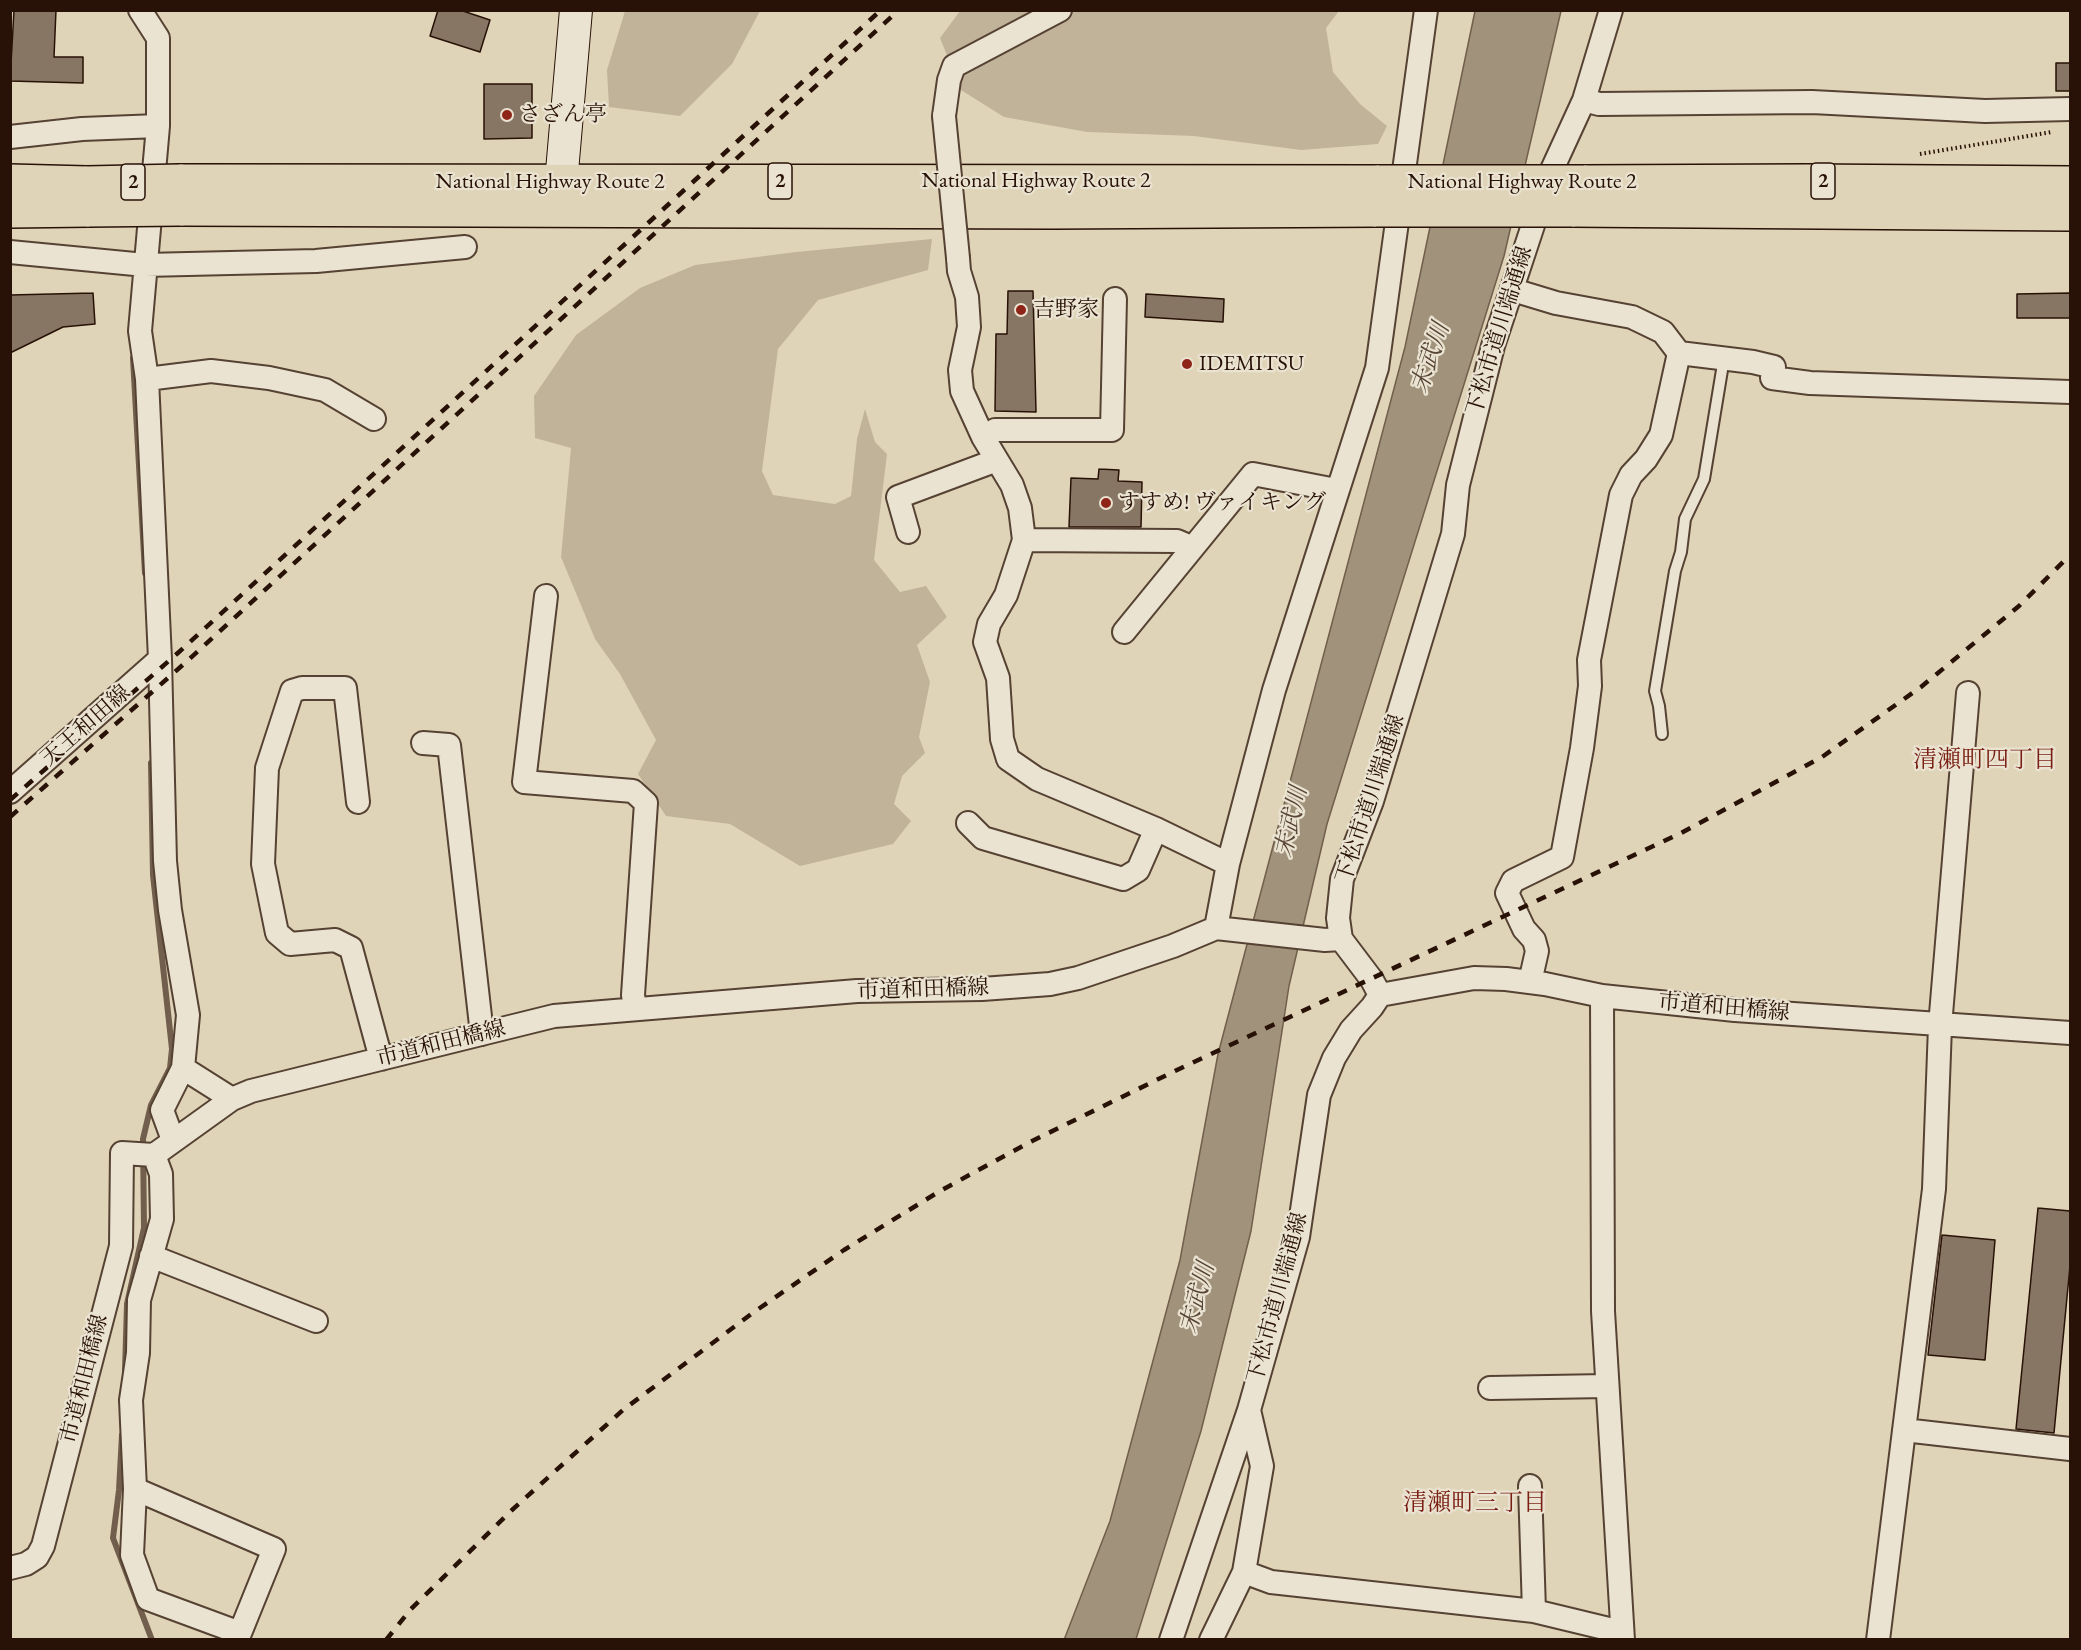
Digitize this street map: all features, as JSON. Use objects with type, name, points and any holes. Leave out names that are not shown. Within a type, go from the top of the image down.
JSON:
[{"type":"highway","name":"National Highway Route 2","points":[[10,182],[88,196]]},
{"type":"highway","name":"National Highway Route 2","points":[[10,211],[88,196],[180,195],[1578,196],[2066,199]]},
{"type":"street","points":[[140,10],[158,38],[157,127],[141,331],[147,380],[160,660],[165,861],[170,910],[188,1015],[183,1068],[162,1110],[173,1140]]},
{"type":"street","points":[[560,196],[576,10]]},
{"type":"street","points":[[1059,10],[954,66],[949,80],[944,116],[958,271],[967,297],[969,327],[960,370],[962,391],[983,437],[1012,485],[1020,508],[1024,540],[1005,596],[989,624],[985,642],[998,678],[1002,739],[1008,759],[1037,779],[1156,828],[1228,864]]},
{"type":"street","points":[[1380,994],[1372,980],[1333,939],[1216,928],[1228,864],[1274,690],[1336,490],[1377,368],[1426,10]]},
{"type":"street","name":"下松市道川端通線","points":[[1333,939],[1338,918],[1342,879],[1372,801],[1453,534],[1458,485],[1477,403],[1551,174],[1584,100],[1611,10]]},
{"type":"street","points":[[1584,100],[1599,104],[1812,102],[1985,111],[2070,109]]},
{"type":"street","points":[[10,137],[81,129],[157,127]]},
{"type":"street","points":[[10,252],[146,265],[316,261],[465,247]]},
{"type":"street","points":[[1513,290],[1556,303],[1632,317],[1663,332],[1679,353],[1774,367],[1772,378],[1810,382],[2070,392]]},
{"type":"street","points":[[983,437],[995,430],[1112,430],[1115,299]]},
{"type":"street","points":[[1530,982],[1537,951],[1534,940],[1524,929],[1507,893],[1513,881],[1562,857],[1582,748],[1590,686],[1589,660],[1621,495],[1631,475],[1646,459],[1661,435],[1679,353]]},
{"type":"street","points":[[147,380],[211,371],[268,378],[325,390],[374,419]]},
{"type":"street","points":[[908,532],[898,497],[997,460]]},
{"type":"street","points":[[1124,632],[1191,547],[1253,474],[1336,490]]},
{"type":"street","points":[[1024,540],[1178,541],[1191,547]]},
{"type":"street","points":[[546,596],[524,782],[633,791],[646,803],[633,994],[635,1008]]},
{"type":"street","name":"天王和田線","points":[[10,792],[160,660]]},
{"type":"street","points":[[358,802],[345,688],[302,688],[292,691],[267,768],[263,864],[277,933],[290,944],[335,940],[351,948],[381,1059]]},
{"type":"street","points":[[1878,1640],[1934,1190],[1940,1026],[1968,693]]},
{"type":"street","points":[[423,743],[450,745],[482,1034]]},
{"type":"street","points":[[968,824],[984,838],[1123,879],[1137,870],[1156,828]]},
{"type":"street","name":"市道和田橋線","points":[[10,1568],[27,1564],[37,1557],[43,1546],[110,1280],[121,1246],[123,1153],[146,1155],[173,1140],[232,1099],[251,1091],[554,1016],[857,992],[982,989],[1050,984],[1078,978],[1173,946],[1216,928]]},
{"type":"street","name":"市道和田橋線","points":[[1380,994],[1474,978],[1530,982],[1602,996],[1940,1026],[2070,1033]]},
{"type":"street","name":"下松市道川端通線","points":[[1171,1640],[1249,1410],[1298,1237],[1319,1095],[1340,1048],[1380,994]]},
{"type":"street","points":[[1244,1572],[1271,1582],[1534,1611],[1622,1636],[1603,1311],[1602,996]]},
{"type":"street","points":[[183,1068],[232,1099]]},
{"type":"street","points":[[135,1489],[274,1549],[240,1633],[148,1599],[132,1555],[135,1489],[131,1400],[138,1353],[139,1300],[162,1219],[160,1174],[146,1155]]},
{"type":"street","points":[[151,1256],[316,1321]]},
{"type":"street","points":[[1490,1388],[1606,1386]]},
{"type":"street","points":[[1210,1640],[1244,1572],[1262,1466],[1249,1410]]},
{"type":"street","points":[[1904,1430],[2070,1449]]},
{"type":"street","points":[[1530,1486],[1534,1611]]},
{"type":"lane","points":[[1662,734],[1655,690],[1685,519],[1704,479],[1724,358]]},
{"type":"path","points":[[1917,165],[1920,154],[2059,131]]},
{"type":"shaded area","points":[[625,10],[760,11],[732,64],[680,116],[609,107],[607,70]]},
{"type":"shaded area","points":[[960,11],[1339,11],[1326,28],[1333,72],[1360,104],[1387,126],[1378,144],[1301,150],[1194,136],[1087,132],[1004,117],[961,90],[940,38]]},
{"type":"shaded area","points":[[932,239],[928,270],[818,300],[778,349],[762,471],[773,495],[835,504],[851,496],[857,439],[865,409],[875,442],[887,454],[874,560],[900,592],[926,586],[947,617],[917,645],[930,682],[919,737],[925,753],[902,776],[894,804],[911,821],[893,844],[800,866],[730,824],[666,816],[638,774],[656,740],[620,674],[595,639],[561,557],[571,448],[535,438],[534,396],[576,335],[640,288],[695,265],[796,252]]},
{"type":"water","name":"末武川","points":[[1475,11],[1561,11],[1504,256],[1327,824],[1289,986],[1251,1231],[1201,1431],[1136,1639],[1064,1640],[1110,1521],[1180,1260],[1218,1054],[1405,347]]},
{"type":"building","points":[[14,10],[56,10],[54,57],[83,57],[83,83],[10,81]]},
{"type":"building","points":[[438,10],[460,10],[490,20],[480,52],[430,36]]},
{"type":"building","points":[[2056,63],[2070,63],[2070,91],[2056,91]]},
{"type":"building","points":[[484,84],[532,84],[532,138],[484,139]]},
{"type":"building","points":[[1008,291],[1033,291],[1036,412],[995,411],[996,334],[1007,334]]},
{"type":"building","points":[[93,293],[95,324],[63,327],[10,353],[10,295]]},
{"type":"building","points":[[2070,293],[2070,318],[2017,318],[2017,294]]},
{"type":"building","points":[[1146,294],[1224,299],[1223,322],[1145,317]]},
{"type":"building","points":[[1099,469],[1119,470],[1118,481],[1142,482],[1141,527],[1069,527],[1071,478],[1098,479]]},
{"type":"building","points":[[2038,1208],[2070,1211],[2070,1266],[2054,1433],[2016,1429]]},
{"type":"building","points":[[1942,1235],[1995,1240],[1985,1360],[1928,1355]]},
{"type":"waterway","points":[[133,358],[145,573]]},
{"type":"waterway","points":[[125,1371],[127,1304],[144,1228],[143,1139],[151,1105],[170,1068],[172,1049],[153,875],[151,763]]},
{"type":"waterway","points":[[122,1435],[113,1538],[152,1640]]},
{"type":"railway","points":[[10,800],[179,652],[881,10]]},
{"type":"railway","points":[[10,817],[185,663],[899,10]]},
{"type":"railway","points":[[386,1640],[411,1609],[512,1510],[623,1410],[754,1312],[844,1250],[940,1191],[1030,1142],[1177,1070],[1681,833],[1822,757],[1921,687],[2019,606],[2070,555]]},
{"type":"place","name":"さざん亭","points":[[507,115]]},
{"type":"place","name":"吉野家","points":[[1021,310]]},
{"type":"place","name":"IDEMITSU","points":[[1187,364]]},
{"type":"place","name":"すすめ! ヴァイキング","points":[[1106,503]]},
{"type":"district","name":"清瀬町四丁目","points":[[1985,760]]},
{"type":"district","name":"清瀬町三丁目","points":[[1475,1503]]}]
